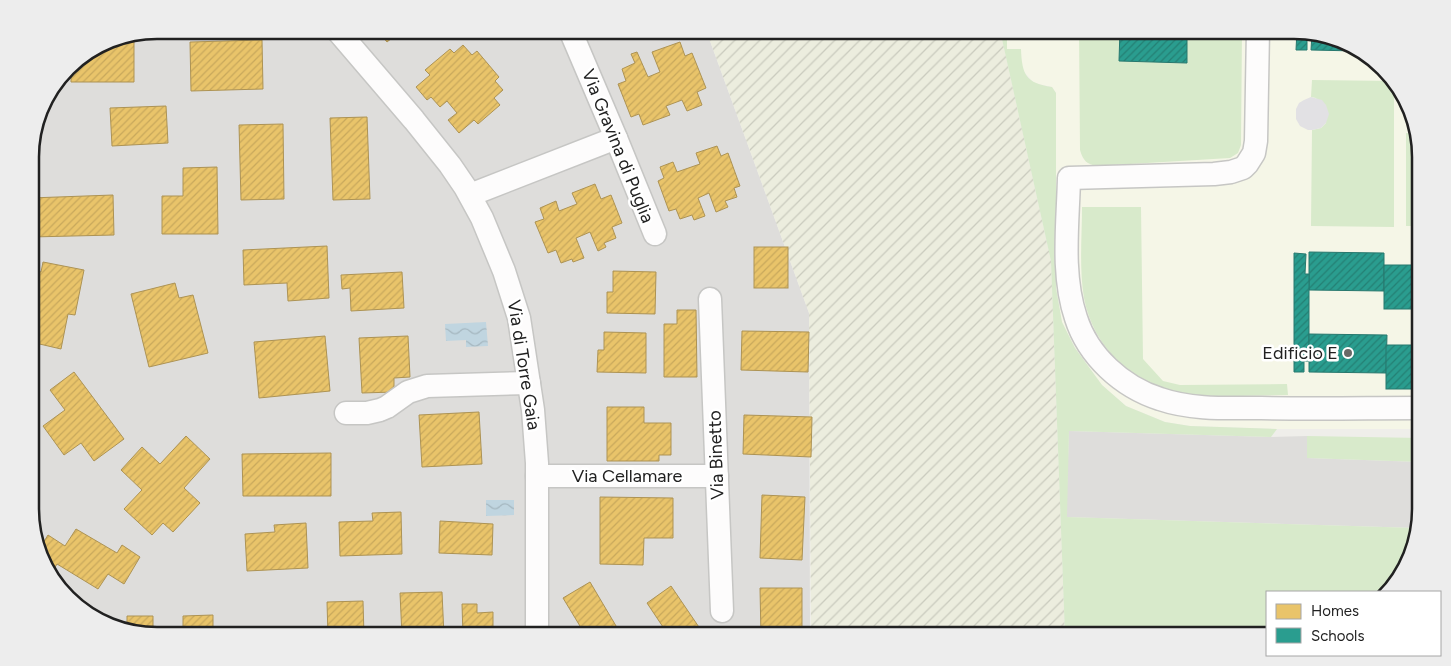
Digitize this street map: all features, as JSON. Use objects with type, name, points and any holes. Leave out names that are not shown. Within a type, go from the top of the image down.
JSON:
[{"type":"street","name":"Via di Torre Gaia","points":[[345,39],[428,136],[455,172],[470,196],[489,234],[510,287],[519,318],[536,436],[537,627]]},
{"type":"street","name":"Via Gravina di Puglia","points":[[574,39],[655,234]]},
{"type":"street","points":[[1258,39],[1256,140],[1254,153],[1243,168],[1214,174],[1069,178],[1067,255],[1069,283],[1075,317],[1096,354],[1115,374],[1137,390],[1168,402],[1240,408],[1412,408]]},
{"type":"street","points":[[470,196],[616,138]]},
{"type":"street","name":"Via Binetto","points":[[710,299],[722,611]]},
{"type":"street","points":[[346,413],[367,413],[380,410],[408,392],[428,386],[529,382]]},
{"type":"street","name":"Via Cellamare","points":[[537,476],[717,476]]},
{"type":"shaded area","points":[[156,39],[709,39],[809,313],[810,627],[149,627],[133,625],[111,618],[85,603],[63,581],[48,555],[43,540],[39,510],[40,141],[48,111],[68,79],[91,59],[119,45],[133,41]]},
{"type":"shaded area","points":[[709,39],[1002,39],[1051,261],[1065,627],[811,627],[809,313]]},
{"type":"shaded area","points":[[1007,39],[1302,39],[1318,41],[1340,48],[1366,63],[1378,73],[1388,85],[1403,111],[1411,141],[1412,429],[1277,429],[1190,426],[1165,422],[1126,406],[1102,385],[1075,348],[1062,323],[1056,288],[1056,93],[1052,87],[1034,83],[1007,49]]},
{"type":"shaded area","points":[[1311,97],[1322,100],[1329,114],[1326,123],[1321,128],[1308,130],[1300,126],[1296,119],[1296,109],[1299,103]]},
{"type":"shaded area","points":[[1069,431],[1271,437],[1307,436],[1307,458],[1412,462],[1411,528],[1066,517]]},
{"type":"green space","points":[[1002,39],[1007,39],[1007,49],[1021,49],[1024,71],[1031,80],[1052,87],[1056,93],[1056,288],[1062,322],[1075,348],[1102,385],[1126,406],[1165,422],[1190,426],[1277,429],[1271,437],[1069,431],[1067,517],[1411,528],[1400,562],[1383,587],[1379,591],[1266,591],[1266,627],[1065,627],[1051,261]]},
{"type":"green space","points":[[1079,39],[1120,39],[1120,61],[1186,63],[1187,39],[1242,39],[1241,145],[1238,153],[1230,158],[1097,166],[1086,161],[1080,150]]},
{"type":"green space","points":[[1312,80],[1385,81],[1388,85],[1394,95],[1394,227],[1311,226],[1312,130],[1321,128],[1326,123],[1316,98],[1311,97]]},
{"type":"green space","points":[[1406,133],[1409,133],[1412,156],[1412,226],[1406,226]]},
{"type":"green space","points":[[1082,207],[1141,207],[1143,359],[1163,381],[1180,385],[1287,384],[1288,395],[1216,396],[1181,393],[1163,389],[1147,382],[1118,361],[1096,332],[1084,298],[1081,264]]},
{"type":"green space","points":[[1307,436],[1412,438],[1412,462],[1307,458]]},
{"type":"water","points":[[486,322],[488,346],[466,347],[466,340],[446,341],[445,324]]},
{"type":"water","points":[[486,500],[514,500],[514,515],[486,516]]},
{"type":"building: Homes","points":[[262,40],[263,89],[191,91],[190,42]]},
{"type":"building: Homes","points":[[134,41],[134,82],[71,82],[73,73],[91,59],[111,48]]},
{"type":"building: Homes","points":[[680,42],[685,56],[692,53],[706,88],[697,92],[702,105],[687,111],[682,100],[666,106],[670,115],[643,125],[639,114],[631,117],[618,84],[626,81],[622,69],[635,63],[631,54],[637,52],[648,77],[660,72],[652,52]]},
{"type":"building: Homes","points":[[463,45],[472,55],[477,51],[499,77],[495,81],[503,90],[494,98],[500,105],[478,124],[474,120],[459,133],[448,120],[457,113],[447,101],[440,107],[431,97],[427,100],[416,87],[430,75],[425,70],[450,49],[454,53]]},
{"type":"building: Homes","points":[[166,106],[168,143],[112,146],[110,108]]},
{"type":"building: Homes","points":[[367,117],[370,199],[333,200],[330,118]]},
{"type":"building: Homes","points":[[283,124],[284,199],[241,200],[239,125]]},
{"type":"building: Homes","points":[[717,146],[721,156],[728,153],[740,186],[734,188],[737,197],[725,201],[728,207],[716,212],[709,193],[698,198],[705,216],[694,220],[692,215],[680,219],[676,209],[669,211],[658,181],[664,178],[660,167],[673,162],[677,172],[700,164],[696,153]]},
{"type":"building: Homes","points":[[217,167],[218,234],[162,234],[162,196],[183,196],[183,168]]},
{"type":"building: Homes","points":[[595,184],[601,199],[611,195],[622,223],[612,227],[616,238],[604,243],[606,247],[598,251],[590,232],[576,238],[584,258],[573,262],[572,259],[561,263],[556,250],[548,253],[535,222],[544,219],[540,208],[556,201],[559,211],[577,204],[572,193]]},
{"type":"building: Homes","points":[[113,195],[114,235],[39,237],[39,198]]},
{"type":"building: Homes","points":[[327,246],[329,298],[288,301],[287,283],[244,285],[243,250]]},
{"type":"building: Homes","points":[[754,247],[788,247],[788,288],[754,288]]},
{"type":"building: Homes","points":[[43,262],[84,270],[75,315],[68,314],[61,349],[39,344],[39,272],[41,272]]},
{"type":"building: Homes","points":[[613,271],[656,272],[655,314],[607,313],[607,292],[613,292]]},
{"type":"building: Homes","points":[[402,272],[404,308],[351,311],[350,288],[342,289],[341,275]]},
{"type":"building: Homes","points":[[175,283],[179,298],[193,295],[208,353],[149,367],[131,294]]},
{"type":"building: Homes","points":[[677,310],[696,310],[697,377],[664,377],[664,324],[677,324]]},
{"type":"building: Homes","points":[[742,331],[809,332],[808,372],[741,370]]},
{"type":"building: Homes","points":[[604,332],[646,333],[646,373],[597,372],[598,350],[604,350]]},
{"type":"building: Homes","points":[[325,336],[330,391],[259,398],[254,342]]},
{"type":"building: Homes","points":[[408,336],[410,377],[394,378],[394,392],[362,393],[359,338]]},
{"type":"building: Homes","points":[[74,372],[124,439],[94,461],[81,443],[64,455],[43,426],[65,410],[50,390]]},
{"type":"building: Homes","points":[[607,407],[644,407],[644,423],[671,423],[671,455],[659,455],[659,461],[607,461]]},
{"type":"building: Homes","points":[[479,412],[482,464],[422,467],[419,415]]},
{"type":"building: Homes","points":[[744,415],[812,417],[811,457],[743,454]]},
{"type":"building: Homes","points":[[186,436],[210,459],[184,488],[200,503],[173,532],[163,523],[152,535],[124,509],[142,490],[121,470],[142,447],[160,464]]},
{"type":"building: Homes","points":[[331,453],[331,496],[243,496],[242,454]]},
{"type":"building: Homes","points":[[762,495],[805,497],[802,560],[760,558]]},
{"type":"building: Homes","points":[[600,497],[673,498],[673,538],[644,538],[643,565],[600,564]]},
{"type":"building: Homes","points":[[401,512],[402,554],[340,556],[339,522],[373,521],[372,513]]},
{"type":"building: Homes","points":[[440,521],[493,524],[492,555],[439,553]]},
{"type":"building: Homes","points":[[306,523],[308,568],[247,571],[245,534],[275,532],[274,525]]},
{"type":"building: Homes","points":[[76,529],[117,553],[122,545],[140,557],[124,584],[108,574],[98,589],[57,564],[55,568],[44,542],[48,535],[65,546]]},
{"type":"building: Homes","points":[[590,582],[617,627],[581,627],[563,598]]},
{"type":"building: Homes","points":[[671,586],[699,627],[663,627],[647,603]]},
{"type":"building: Homes","points":[[760,588],[802,588],[802,627],[761,627]]},
{"type":"building: Homes","points":[[442,592],[444,627],[402,627],[400,593]]},
{"type":"building: Homes","points":[[363,601],[364,627],[328,627],[327,602]]},
{"type":"building: Homes","points":[[462,604],[477,604],[477,613],[493,612],[493,627],[463,627]]},
{"type":"building: Homes","points":[[213,615],[213,627],[183,627],[183,616]]},
{"type":"building: Homes","points":[[127,616],[153,616],[153,627],[127,623]]},
{"type":"building: Schools","points":[[1120,39],[1187,39],[1187,63],[1119,61]]},
{"type":"building: Schools","points":[[1297,39],[1307,40],[1307,50],[1296,50]]},
{"type":"building: Schools","points":[[1312,40],[1332,45],[1345,51],[1311,50]]},
{"type":"building: Schools","name":"Edificio E","points":[[1309,252],[1384,253],[1384,291],[1309,290]]},
{"type":"building: Schools","name":"Edificio E","points":[[1294,253],[1306,254],[1305,274],[1309,274],[1309,361],[1304,361],[1304,372],[1294,372]]},
{"type":"building: Schools","points":[[1384,265],[1412,265],[1412,309],[1384,309]]},
{"type":"building: Schools","name":"Edificio E","points":[[1309,334],[1387,335],[1386,373],[1309,372]]},
{"type":"building: Schools","name":"Edificio E","points":[[1386,345],[1412,345],[1412,389],[1386,389]]},
{"type":"place","name":"Edificio E","points":[[1348,353]]}]
